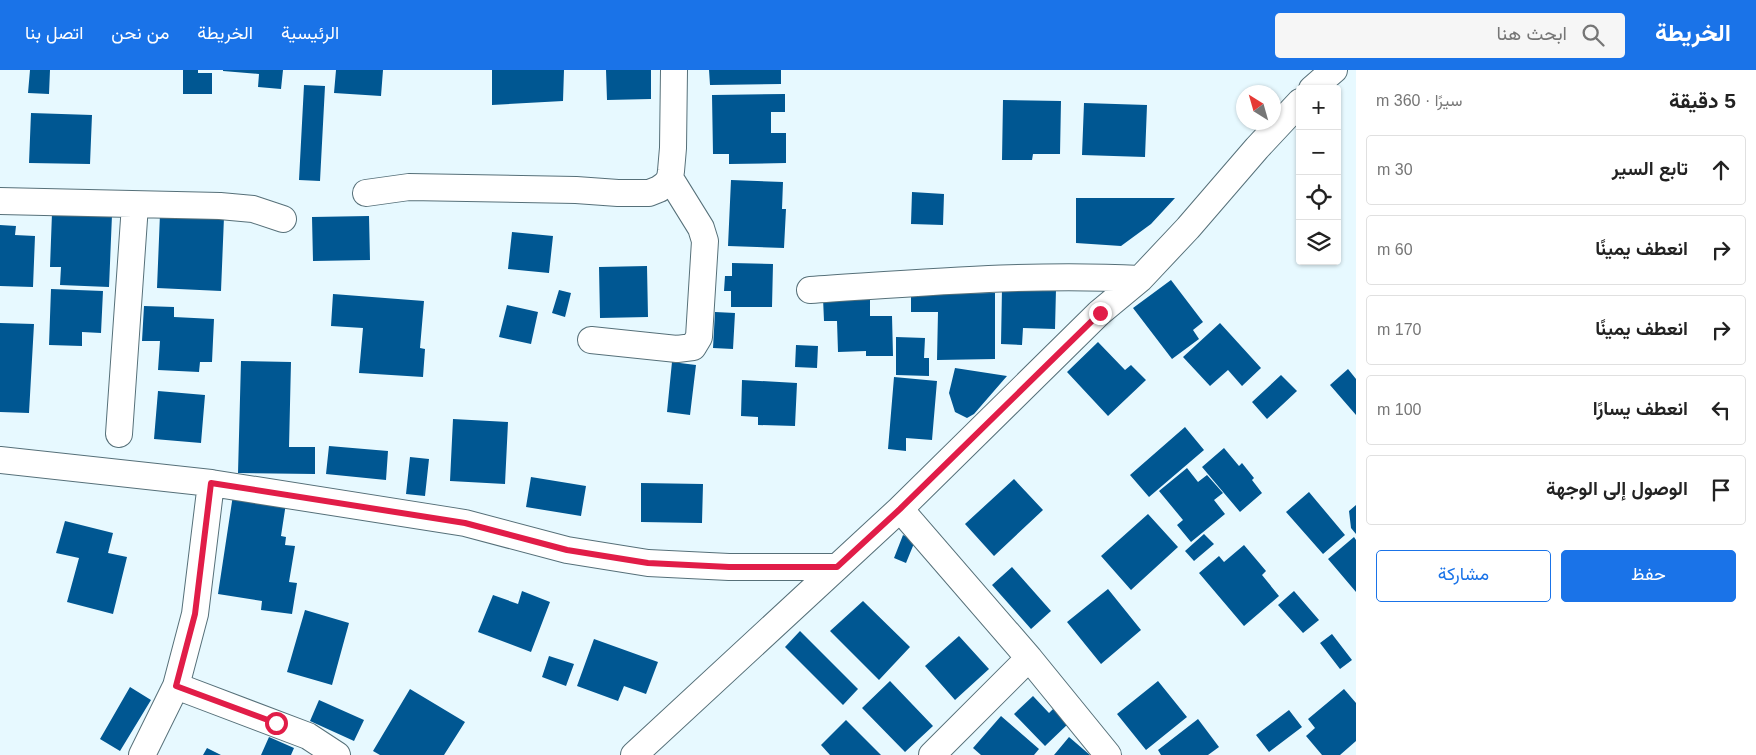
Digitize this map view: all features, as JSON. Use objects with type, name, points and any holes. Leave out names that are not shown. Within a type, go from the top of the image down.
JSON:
[{"type":"street","points":[[366,193],[409,187],[649,193],[666,184],[670,178],[673,148],[674,70]]},
{"type":"street","points":[[1317,85],[1334,70]]},
{"type":"street","points":[[634,755],[900,509],[1100,313],[1140,279],[1296,106]]},
{"type":"street","points":[[591,340],[677,349],[693,347],[699,337],[705,241],[701,228],[670,178]]},
{"type":"street","points":[[0,201],[135,206],[220,206],[253,209],[283,219]]},
{"type":"street","points":[[119,434],[135,206]]},
{"type":"street","points":[[810,290],[997,278],[1098,277],[1140,279]]},
{"type":"street","points":[[0,460],[211,483],[465,523],[567,550],[648,563],[729,567],[837,567]]},
{"type":"street","points":[[142,755],[176,686],[195,614],[211,483]]},
{"type":"street","points":[[900,509],[1029,658],[1108,755]]},
{"type":"street","points":[[932,755],[1029,658]]},
{"type":"street","points":[[176,686],[308,736],[337,755]]},
{"type":"building","points":[[30,70],[50,70],[49,94],[28,93]]},
{"type":"building","points":[[183,70],[198,70],[198,73],[212,73],[212,94],[183,94]]},
{"type":"building","points":[[223,70],[283,70],[281,89],[258,87],[259,74]]},
{"type":"building","points":[[336,70],[383,70],[381,96],[334,93]]},
{"type":"building","points":[[492,70],[564,70],[563,101],[492,105]]},
{"type":"building","points":[[606,70],[651,70],[651,99],[607,100]]},
{"type":"building","points":[[709,70],[781,70],[781,84],[710,85]]},
{"type":"building","points":[[304,85],[325,86],[320,181],[299,180]]},
{"type":"building","points":[[785,94],[785,112],[771,112],[771,133],[786,133],[786,163],[729,164],[729,154],[713,154],[712,95]]},
{"type":"building","points":[[1003,100],[1061,101],[1060,154],[1033,154],[1032,160],[1002,160]]},
{"type":"building","points":[[1084,103],[1147,105],[1145,157],[1082,155]]},
{"type":"building","points":[[31,113],[92,115],[90,164],[29,163]]},
{"type":"building","points":[[731,180],[783,182],[782,209],[786,209],[784,248],[728,246]]},
{"type":"building","points":[[912,192],[944,194],[943,225],[911,224]]},
{"type":"building","points":[[1076,198],[1175,198],[1151,224],[1121,246],[1076,243]]},
{"type":"building","points":[[52,213],[112,215],[109,287],[60,285],[61,267],[50,267]]},
{"type":"building","points":[[160,214],[224,217],[221,291],[157,288]]},
{"type":"building","points":[[369,216],[370,260],[313,261],[312,217]]},
{"type":"building","points":[[0,225],[16,226],[15,235],[35,236],[33,287],[0,286]]},
{"type":"building","points":[[512,232],[553,236],[549,273],[508,269]]},
{"type":"building","points":[[732,263],[773,264],[772,307],[731,307],[731,291],[724,291],[725,276],[732,276]]},
{"type":"building","points":[[647,266],[648,317],[600,318],[599,267]]},
{"type":"building","points":[[1171,280],[1203,322],[1193,330],[1199,339],[1172,359],[1133,308]]},
{"type":"building","points":[[1002,288],[1056,289],[1055,329],[1023,328],[1022,345],[1001,344]]},
{"type":"building","points":[[51,289],[103,291],[101,333],[82,332],[82,346],[49,345]]},
{"type":"building","points":[[559,290],[571,293],[565,317],[552,313]]},
{"type":"building","points":[[995,293],[995,359],[937,360],[938,312],[911,312],[911,294]]},
{"type":"building","points":[[333,294],[424,301],[420,348],[425,349],[423,377],[359,373],[363,328],[331,326]]},
{"type":"building","points":[[823,298],[870,298],[870,316],[892,316],[893,356],[866,356],[866,351],[838,352],[837,321],[824,321]]},
{"type":"building","points":[[507,305],[538,312],[531,344],[499,337]]},
{"type":"building","points":[[144,306],[174,307],[174,317],[214,319],[212,362],[200,362],[199,372],[158,370],[160,341],[142,341]]},
{"type":"building","points":[[715,312],[735,313],[733,349],[713,348]]},
{"type":"building","points":[[0,323],[34,324],[29,413],[0,412]]},
{"type":"building","points":[[1220,323],[1261,368],[1242,386],[1228,370],[1210,386],[1183,357]]},
{"type":"building","points":[[896,337],[925,338],[924,358],[929,358],[929,376],[896,375]]},
{"type":"building","points":[[1098,342],[1125,370],[1131,365],[1146,380],[1108,416],[1067,372]]},
{"type":"building","points":[[796,345],[818,346],[817,368],[795,367]]},
{"type":"building","points":[[241,361],[291,362],[289,447],[315,447],[315,474],[238,473]]},
{"type":"building","points":[[672,362],[696,365],[690,415],[667,412]]},
{"type":"building","points":[[955,368],[1007,376],[974,414],[967,418],[955,412],[949,393]]},
{"type":"building","points":[[1348,369],[1356,379],[1356,415],[1330,385]]},
{"type":"building","points":[[1281,375],[1297,391],[1267,419],[1252,402]]},
{"type":"building","points":[[894,377],[937,381],[932,440],[906,438],[906,451],[888,449]]},
{"type":"building","points":[[742,380],[797,383],[795,426],[758,425],[758,417],[741,416]]},
{"type":"building","points":[[158,391],[205,395],[201,443],[154,439]]},
{"type":"building","points":[[453,419],[508,422],[505,484],[450,481]]},
{"type":"building","points":[[1185,427],[1204,450],[1149,497],[1130,475]]},
{"type":"building","points":[[329,446],[388,451],[386,480],[326,474]]},
{"type":"building","points":[[1224,448],[1239,466],[1242,463],[1254,478],[1252,480],[1262,493],[1240,512],[1202,467]]},
{"type":"building","points":[[410,457],[429,459],[425,496],[406,494]]},
{"type":"building","points":[[1187,468],[1198,482],[1207,475],[1223,493],[1214,500],[1225,514],[1191,542],[1177,525],[1183,520],[1159,491]]},
{"type":"building","points":[[531,477],[586,486],[581,516],[526,507]]},
{"type":"building","points":[[1014,479],[1043,510],[994,556],[965,524]]},
{"type":"building","points":[[641,483],[703,484],[702,523],[641,522]]},
{"type":"building","points":[[1309,492],[1345,535],[1323,554],[1286,512]]},
{"type":"building","points":[[233,495],[286,503],[281,536],[286,537],[285,545],[295,546],[289,582],[297,583],[292,614],[261,610],[262,601],[218,594]]},
{"type":"building","points":[[1356,505],[1356,534],[1351,528],[1349,511]]},
{"type":"building","points":[[1148,514],[1178,547],[1131,590],[1101,556]]},
{"type":"building","points":[[65,521],[113,533],[108,553],[127,557],[113,614],[67,602],[79,558],[56,553]]},
{"type":"building","points":[[1204,534],[1214,544],[1194,561],[1185,551]]},
{"type":"building","points":[[903,535],[915,541],[906,563],[894,558]]},
{"type":"building","points":[[1354,537],[1356,540],[1356,592],[1328,559]]},
{"type":"building","points":[[1244,545],[1266,571],[1262,575],[1279,596],[1244,626],[1199,573],[1219,556],[1224,562]]},
{"type":"building","points":[[1012,567],[1051,611],[1031,629],[992,585]]},
{"type":"building","points":[[1108,589],[1141,630],[1101,664],[1067,622]]},
{"type":"building","points":[[522,591],[550,602],[531,652],[478,632],[493,595],[518,604]]},
{"type":"building","points":[[1294,591],[1319,620],[1303,633],[1278,605]]},
{"type":"building","points":[[863,601],[910,647],[879,680],[830,631]]},
{"type":"building","points":[[305,610],[349,623],[332,685],[287,672]]},
{"type":"building","points":[[800,631],[858,689],[843,705],[785,647]]},
{"type":"building","points":[[1332,634],[1352,660],[1340,669],[1320,643]]},
{"type":"building","points":[[959,636],[989,669],[955,700],[925,666]]},
{"type":"building","points":[[594,639],[658,662],[646,694],[624,686],[618,701],[577,686]]},
{"type":"building","points":[[549,656],[574,664],[566,686],[542,677]]},
{"type":"building","points":[[890,681],[933,726],[905,752],[862,708]]},
{"type":"building","points":[[1158,681],[1187,717],[1146,750],[1117,714]]},
{"type":"building","points":[[130,687],[151,700],[120,751],[100,739]]},
{"type":"building","points":[[410,689],[465,722],[444,755],[380,755],[373,751]]},
{"type":"building","points":[[1344,689],[1356,703],[1356,741],[1340,755],[1322,755],[1306,736],[1315,728],[1308,719]]},
{"type":"building","points":[[1033,696],[1049,713],[1054,708],[1069,723],[1045,746],[1014,714]]},
{"type":"building","points":[[319,700],[364,720],[354,741],[310,721]]},
{"type":"building","points":[[1289,710],[1302,727],[1269,752],[1256,735]]},
{"type":"building","points":[[1001,716],[1039,749],[1034,755],[981,755],[973,748]]},
{"type":"building","points":[[1198,719],[1219,747],[1208,755],[1161,755],[1158,750]]},
{"type":"building","points":[[846,720],[881,755],[830,755],[821,745]]},
{"type":"building","points":[[269,737],[294,748],[291,755],[261,755]]},
{"type":"building","points":[[1069,737],[1090,755],[1054,755]]},
{"type":"building","points":[[207,748],[221,755],[203,755]]},
{"type":"route","points":[[276,723],[176,686],[195,614],[211,483],[465,523],[567,550],[648,563],[729,567],[837,567],[900,509],[1100,313]]}]
